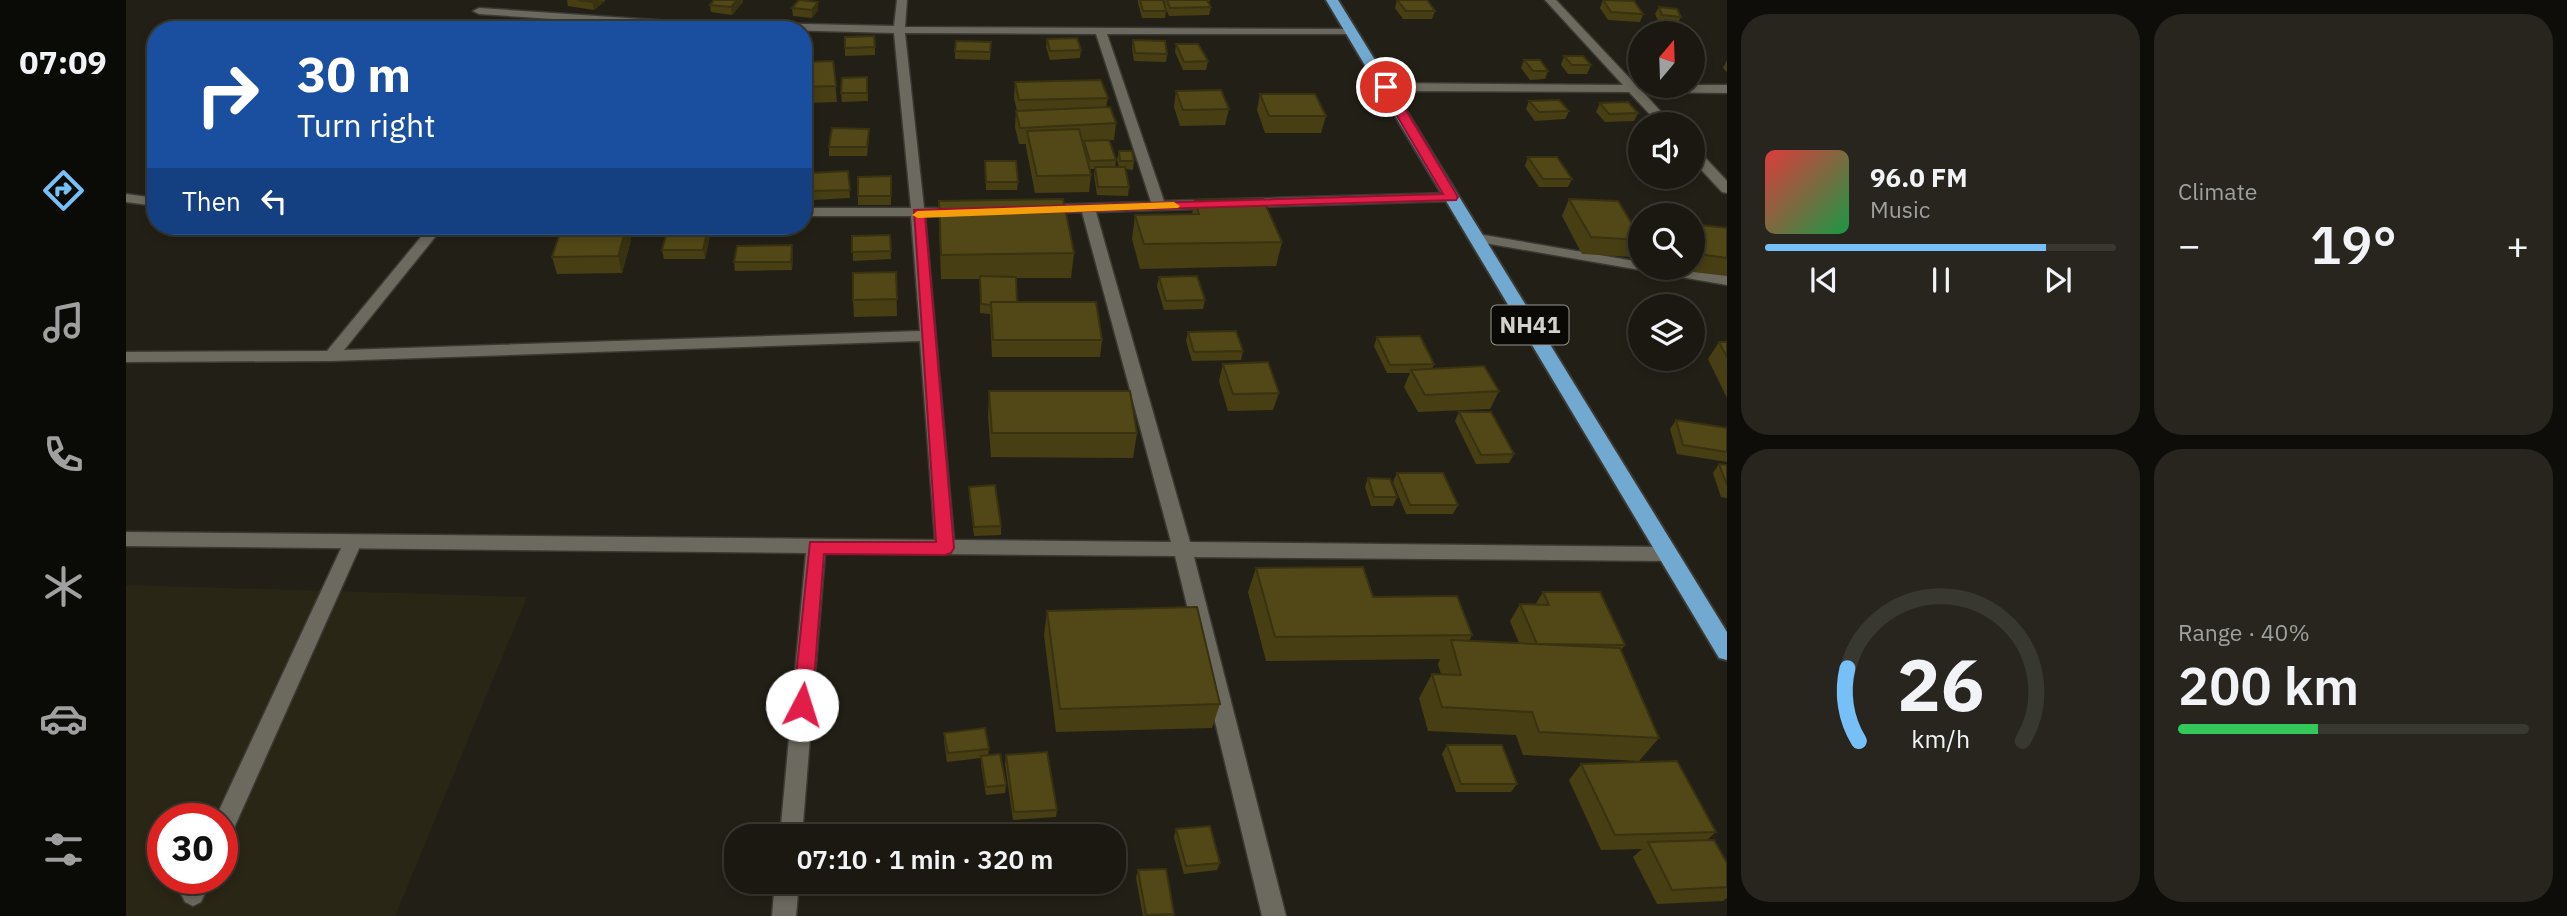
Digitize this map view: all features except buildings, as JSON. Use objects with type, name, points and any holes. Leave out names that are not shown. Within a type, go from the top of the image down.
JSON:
[{"type":"highway","name":"NH41","points":[[1332,0],[1727,652]]},
{"type":"street","points":[[902,0],[899,30],[918,213],[945,548]]},
{"type":"street","points":[[1550,0],[1628,85]]},
{"type":"street","points":[[479,11],[597,21]]},
{"type":"street","points":[[812,29],[1349,31]]},
{"type":"street","points":[[1100,30],[1159,206]]},
{"type":"street","points":[[1386,87],[1628,89]]},
{"type":"street","points":[[1705,89],[1727,89]]},
{"type":"street","points":[[1641,98],[1654,112]]},
{"type":"street","points":[[1705,166],[1727,189]]},
{"type":"street","points":[[1022,210],[1452,197]]},
{"type":"street","points":[[126,198],[147,201]]},
{"type":"street","points":[[1087,208],[1183,550],[1274,916]]},
{"type":"street","points":[[812,212],[970,211]]},
{"type":"street","points":[[331,356],[430,235]]},
{"type":"street","points":[[1478,238],[1628,265]]},
{"type":"street","points":[[1705,277],[1727,280]]},
{"type":"street","points":[[126,357],[331,356],[928,335]]},
{"type":"street","points":[[126,539],[1668,554]]},
{"type":"street","points":[[234,803],[353,542]]},
{"type":"street","points":[[792,824],[816,547]]},
{"type":"street","points":[[784,916],[786,894]]},
{"type":"shaded area","points":[[126,585],[527,597],[395,916],[126,916]]},
{"type":"slow traffic","points":[[918,215],[1174,206]]},
{"type":"route","points":[[802,705],[816,547],[945,548],[918,213],[1452,197],[1386,87]]}]
